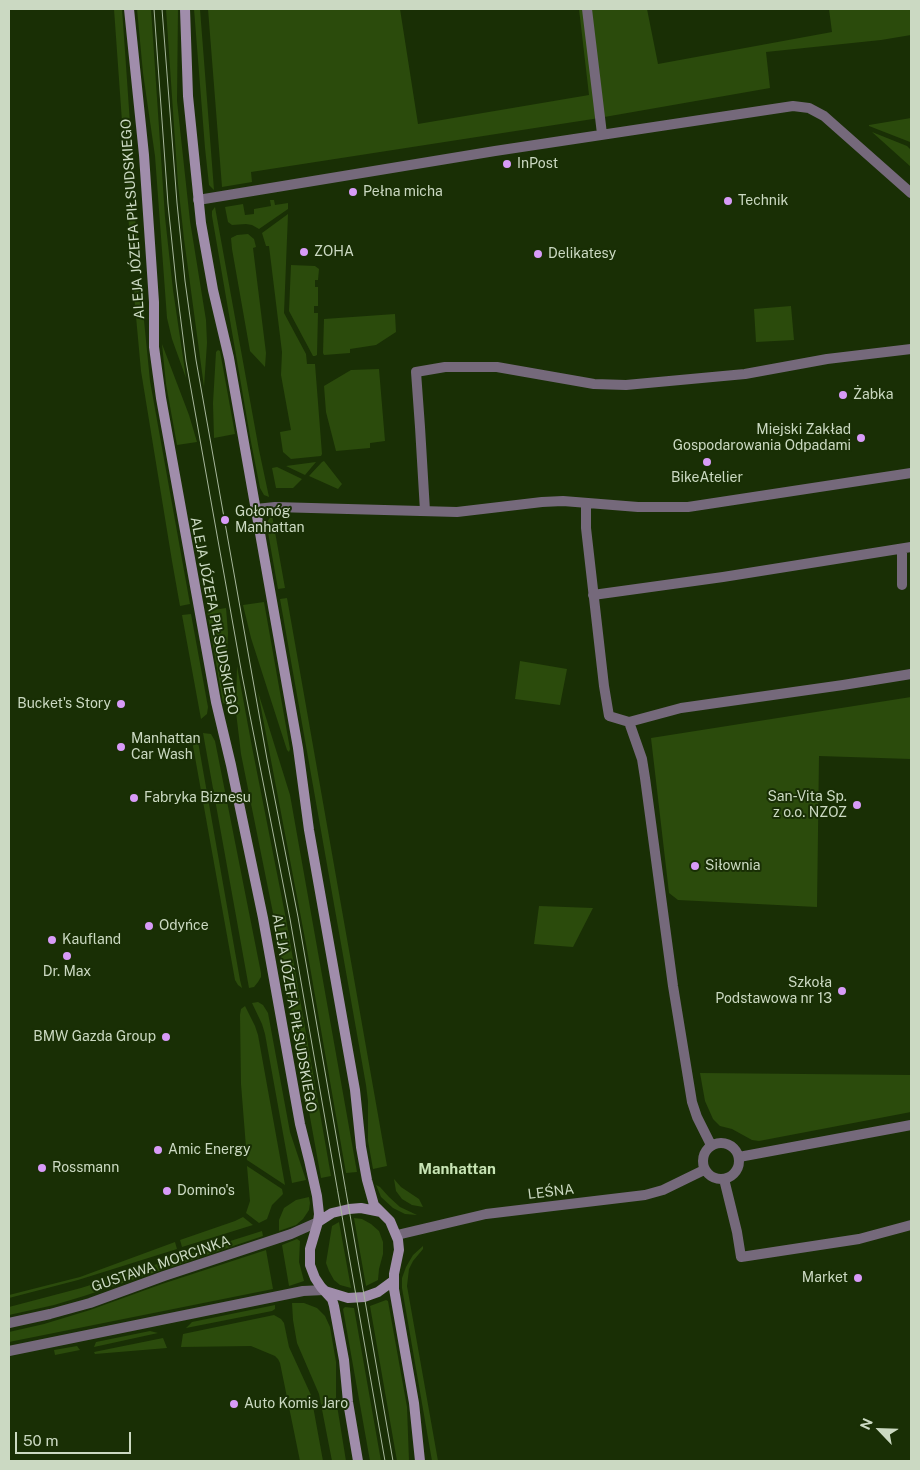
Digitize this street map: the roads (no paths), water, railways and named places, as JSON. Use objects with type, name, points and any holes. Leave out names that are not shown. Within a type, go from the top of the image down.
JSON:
[{"type":"street","name":"ALEJA JÓZEFA PIŁSUDSKIEGO","points":[[129,9],[144,165],[154,302],[154,346],[161,398],[208,661],[218,712],[232,765],[263,918],[300,1124],[311,1167],[319,1214],[318,1222]]},
{"type":"street","points":[[186,9],[188,96],[198,200],[213,290],[229,358],[298,748],[309,830],[355,1090],[364,1164],[371,1197],[376,1207],[390,1221],[397,1235],[399,1250],[393,1281],[415,1410],[420,1461]]},
{"type":"street","points":[[587,9],[602,134]]},
{"type":"street","points":[[198,200],[602,134],[793,106],[809,108],[824,116],[911,193]]},
{"type":"street","points":[[425,511],[416,372],[445,367],[497,367],[594,384],[626,385],[746,374],[827,359],[911,349]]},
{"type":"street","points":[[256,509],[275,507],[466,512],[563,501],[654,508],[688,507],[911,473]]},
{"type":"street","points":[[586,504],[586,528],[609,716],[629,722],[681,708],[844,686],[911,674]]},
{"type":"street","points":[[594,595],[723,578],[906,548],[902,585]]},
{"type":"street","points":[[629,722],[642,759],[673,986],[692,1102],[711,1145]]},
{"type":"street","points":[[738,1157],[911,1126]]},
{"type":"street","points":[[719,1142],[730,1145],[736,1150],[738,1157],[739,1164],[736,1171],[724,1179],[716,1179],[709,1176],[704,1170],[702,1163],[706,1149],[719,1142]]},
{"type":"street","name":"LEŚNA","points":[[397,1235],[486,1214],[645,1195],[662,1190],[704,1170]]},
{"type":"street","points":[[724,1179],[741,1257],[873,1236],[911,1225]]},
{"type":"street","points":[[358,1461],[334,1306],[332,1299],[315,1278],[310,1259],[311,1243],[318,1222],[332,1214],[361,1208],[382,1212]]},
{"type":"street","name":"GUSTAWA MORCINKA","points":[[9,1323],[90,1303],[164,1276],[292,1234],[318,1222]]},
{"type":"street","points":[[9,1351],[303,1292],[325,1291],[348,1298],[360,1298],[378,1292],[393,1281]]},
{"type":"tram line","points":[[154,9],[168,204],[186,361],[242,675],[290,919],[385,1461]]},
{"type":"tram line","points":[[162,9],[177,203],[196,360],[267,759],[298,917],[393,1461]]},
{"type":"place","name":"InPost","points":[[507,164]]},
{"type":"place","name":"Pełna micha","points":[[353,192]]},
{"type":"place","name":"Technik","points":[[728,201]]},
{"type":"place","name":"ZOHA","points":[[304,252]]},
{"type":"place","name":"Delikatesy","points":[[538,254]]},
{"type":"place","name":"Żabka","points":[[843,395]]},
{"type":"place","name":"Miejski Zakład Gospodarowania Odpadami","points":[[861,438]]},
{"type":"place","name":"BikeAtelier","points":[[707,462]]},
{"type":"place","name":"Gołonóg Manhattan","points":[[225,520]]},
{"type":"place","name":"Bucket's Story","points":[[121,704]]},
{"type":"place","name":"Manhattan Car Wash","points":[[121,747]]},
{"type":"place","name":"Fabryka Biznesu","points":[[134,798]]},
{"type":"place","name":"San-Vita Sp. z o.o. NZOZ","points":[[857,805]]},
{"type":"place","name":"Siłownia","points":[[695,866]]},
{"type":"place","name":"Odyńce","points":[[149,926]]},
{"type":"place","name":"Kaufland","points":[[52,940]]},
{"type":"place","name":"Dr. Max","points":[[67,956]]},
{"type":"place","name":"Szkoła Podstawowa nr 13","points":[[842,991]]},
{"type":"place","name":"BMW Gazda Group","points":[[166,1037]]},
{"type":"place","name":"Amic Energy","points":[[158,1150]]},
{"type":"place","name":"Rossmann","points":[[42,1168]]},
{"type":"place","name":"Domino's","points":[[167,1191]]},
{"type":"place","name":"Market","points":[[858,1278]]},
{"type":"place","name":"Auto Komis Jaro","points":[[234,1404]]},
{"type":"district","name":"Manhattan","points":[[457,1169]]}]
